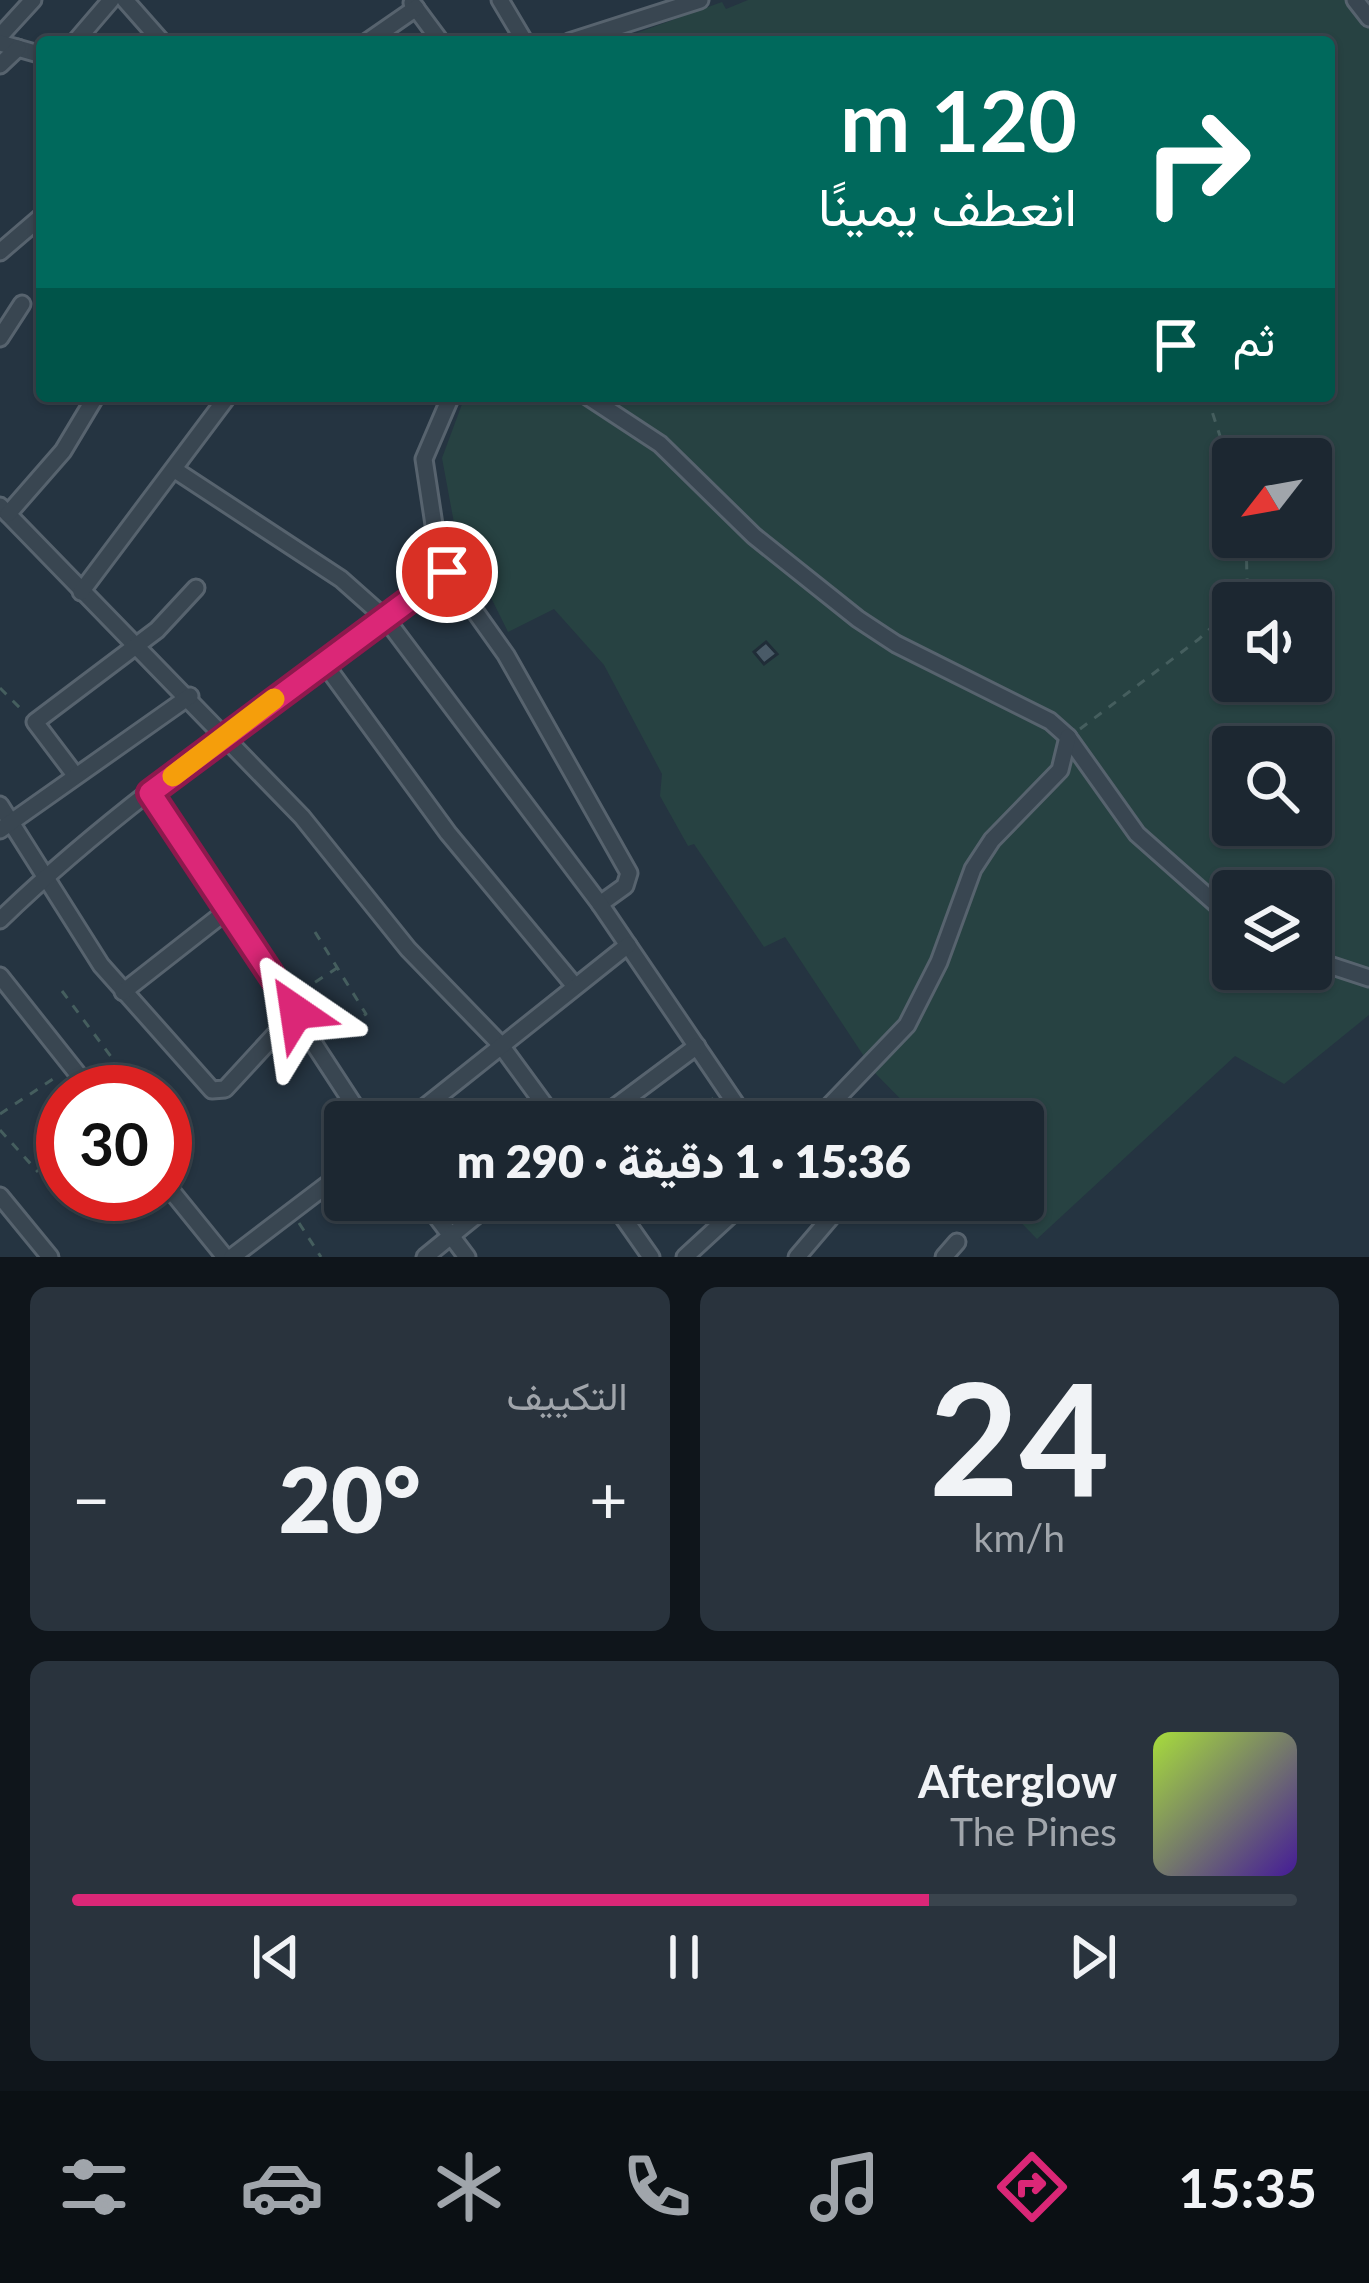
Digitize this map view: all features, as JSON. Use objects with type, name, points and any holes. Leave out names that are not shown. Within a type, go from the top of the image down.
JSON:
[{"type":"street","points":[[33,0],[0,39],[36,53]]},
{"type":"street","points":[[80,36],[110,0]]},
{"type":"street","points":[[125,0],[157,36]]},
{"type":"street","points":[[500,0],[521,36]]},
{"type":"street","points":[[635,0],[647,17]]},
{"type":"street","points":[[587,36],[700,0]]},
{"type":"street","points":[[1354,0],[1369,18]]},
{"type":"street","points":[[374,36],[413,4],[437,36]]},
{"type":"street","points":[[0,65],[17,48]]},
{"type":"street","points":[[0,252],[36,221]]},
{"type":"street","points":[[0,338],[22,304]]},
{"type":"street","points":[[92,402],[62,452],[4,510],[226,734],[330,850],[408,949],[500,1043],[542,1101]]},
{"type":"street","points":[[81,592],[224,402]]},
{"type":"street","points":[[448,402],[424,459],[430,522],[447,572],[506,655],[628,873],[625,886],[600,904]]},
{"type":"street","points":[[596,402],[660,444],[754,536],[858,619],[896,644],[1022,703],[1068,737],[1137,834],[1212,900]]},
{"type":"street","points":[[176,470],[341,579],[386,619],[600,904],[734,1101]]},
{"type":"street","points":[[0,920],[46,875],[150,793],[447,572]]},
{"type":"street","points":[[75,775],[35,722],[139,645],[196,588]]},
{"type":"street","points":[[324,663],[448,833],[574,985]]},
{"type":"street","points":[[5,826],[190,696]]},
{"type":"street","points":[[834,1101],[907,1025],[939,962],[973,869],[992,840],[1060,770],[1068,737]]},
{"type":"street","points":[[150,793],[351,1101]]},
{"type":"street","points":[[0,805],[5,826],[46,875],[123,992],[216,1092],[292,1006]]},
{"type":"street","points":[[123,992],[229,909]]},
{"type":"street","points":[[431,1101],[628,945]]},
{"type":"street","points":[[1332,966],[1369,978]]},
{"type":"street","points":[[0,976],[72,1065]]},
{"type":"street","points":[[624,1101],[697,1046]]},
{"type":"street","points":[[192,1214],[229,1257],[324,1187]]},
{"type":"street","points":[[0,1196],[50,1257]]},
{"type":"street","points":[[440,1221],[466,1257]]},
{"type":"street","points":[[425,1257],[468,1221]]},
{"type":"street","points":[[626,1221],[651,1257]]},
{"type":"street","points":[[685,1257],[724,1221]]},
{"type":"street","points":[[796,1257],[827,1221]]},
{"type":"street","points":[[944,1257],[957,1243]]},
{"type":"path","points":[[1209,402],[1221,438]]},
{"type":"path","points":[[1068,737],[1212,626]]},
{"type":"path","points":[[0,688],[35,722]]},
{"type":"path","points":[[0,703],[9,697]]},
{"type":"path","points":[[315,932],[366,1014],[317,1048]]},
{"type":"path","points":[[292,1006],[337,968]]},
{"type":"path","points":[[62,991],[117,1065]]},
{"type":"path","points":[[0,1114],[36,1090]]},
{"type":"path","points":[[708,1101],[726,1090]]},
{"type":"path","points":[[0,1130],[36,1170]]},
{"type":"path","points":[[292,1212],[321,1257]]},
{"type":"green space","points":[[748,0],[1349,0],[1369,24],[1369,1015],[1284,1084],[1235,1056],[1037,1239],[1019,1221],[1044,1221],[1044,1101],[902,1101],[875,1073],[785,937],[764,947],[694,844],[688,846],[660,796],[662,774],[604,665],[554,609],[508,632],[454,523],[442,458],[463,402],[1335,402],[1335,36],[628,36],[722,2],[726,9]]},
{"type":"building","points":[[766,642],[777,654],[764,664],[754,652]]},
{"type":"slow traffic","points":[[173,776],[274,699]]},
{"type":"route","points":[[296,1012],[150,793],[447,572]]}]
